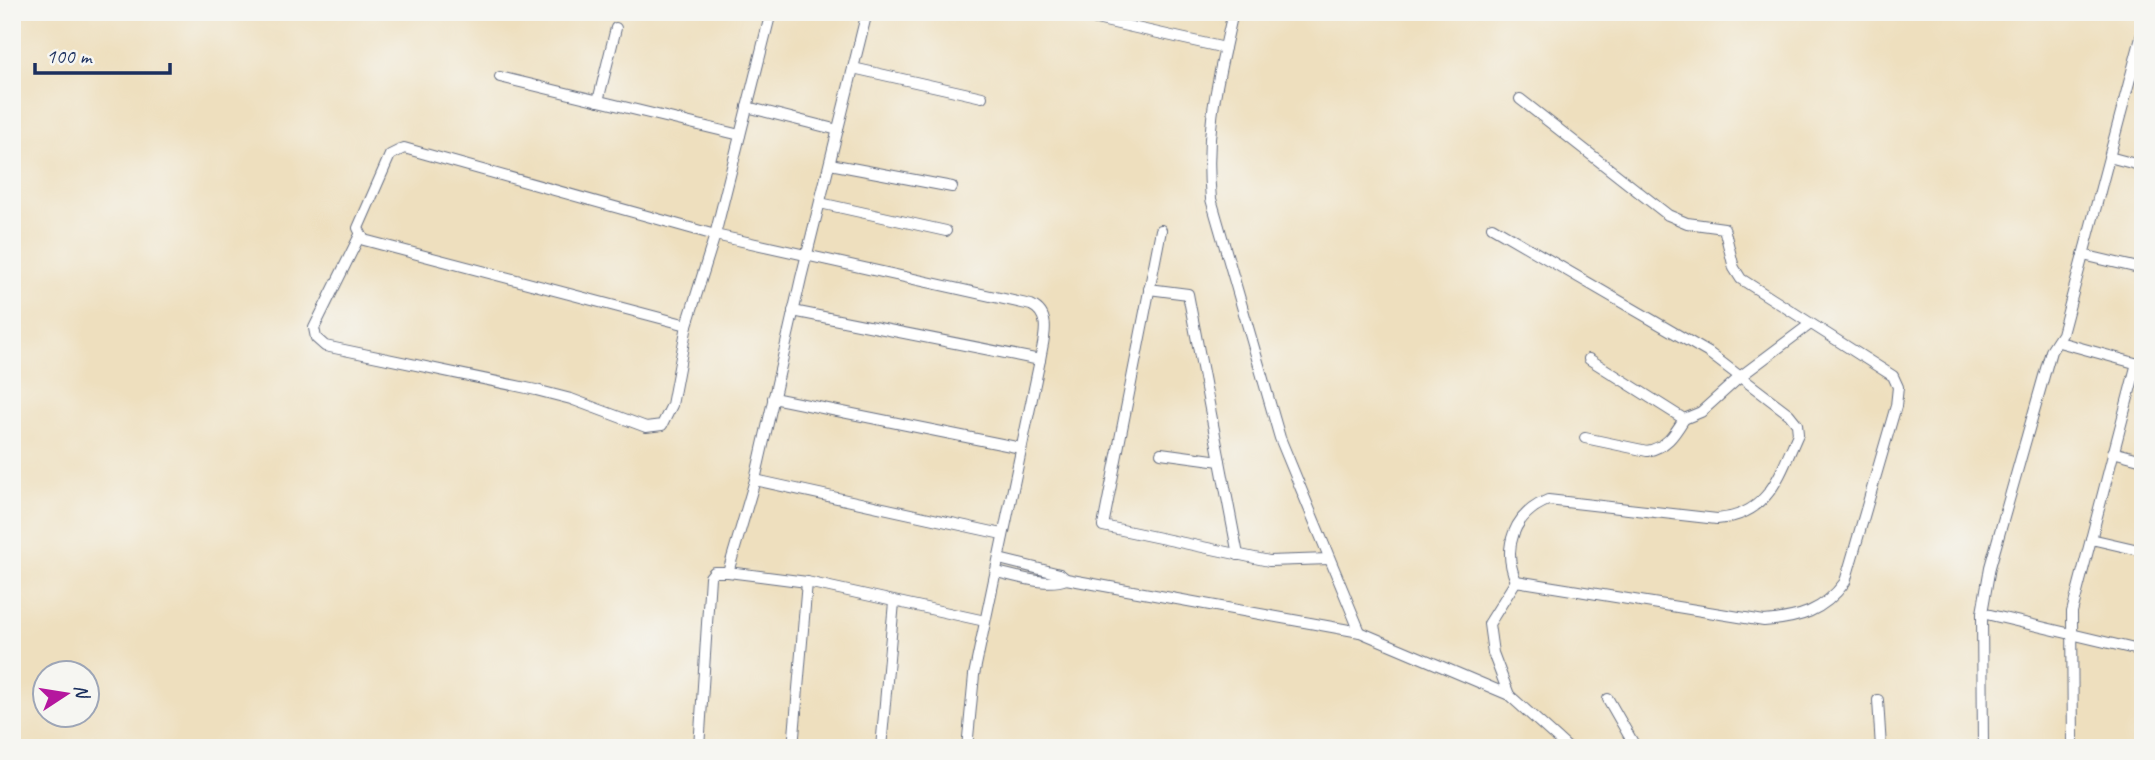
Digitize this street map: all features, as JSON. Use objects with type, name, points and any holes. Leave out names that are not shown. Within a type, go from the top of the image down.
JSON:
[{"type":"street","points":[[360,235],[314,328],[316,338],[325,346],[536,390],[571,399],[635,424],[654,428],[662,425],[672,405],[687,325],[715,235],[771,12]]},
{"type":"street","points":[[728,572],[755,480],[793,311],[867,12]]},
{"type":"street","points":[[1065,12],[1225,48]]},
{"type":"street","points":[[1233,12],[1212,100],[1207,159],[1211,199],[1280,438],[1360,632]]},
{"type":"street","points":[[598,101],[616,28]]},
{"type":"street","points":[[1983,748],[1982,613],[1990,567],[2051,351],[2059,341],[2109,157],[2138,64],[2143,30]]},
{"type":"street","points":[[853,68],[982,97]]},
{"type":"street","points":[[500,78],[740,135]]},
{"type":"street","points":[[1516,581],[1764,621],[1796,618],[1817,610],[1835,596],[1845,582],[1896,406],[1898,387],[1893,376],[1881,366],[1810,325],[1741,279],[1734,268],[1724,228],[1687,223],[1668,215],[1520,99]]},
{"type":"street","points":[[747,107],[838,130]]},
{"type":"street","points":[[687,325],[364,240],[358,228],[390,155],[395,150],[404,148],[715,235],[1040,309],[1045,318],[1040,360],[974,675],[967,748]]},
{"type":"street","points":[[2109,157],[2143,166]]},
{"type":"street","points":[[830,164],[952,187]]},
{"type":"street","points":[[820,203],[946,231]]},
{"type":"street","points":[[1492,227],[1709,353],[1789,414],[1797,424],[1798,434],[1772,491],[1747,513],[1717,519],[1548,500],[1530,508],[1518,520],[1508,563],[1516,581]]},
{"type":"street","points":[[1161,230],[1103,526],[1269,561],[1329,559]]},
{"type":"street","points":[[2083,255],[2143,269]]},
{"type":"street","points":[[1149,289],[1188,294],[1238,555]]},
{"type":"street","points":[[793,311],[1040,360]]},
{"type":"street","points":[[1585,438],[1647,451],[1656,449],[1671,439],[1684,419],[1700,412],[1741,376],[1810,325]]},
{"type":"street","points":[[2059,341],[2140,364],[2113,452],[2072,612],[2073,748]]},
{"type":"street","points":[[1589,359],[1684,419]]},
{"type":"street","points":[[773,398],[1021,448]]},
{"type":"street","points":[[2113,452],[2143,460]]},
{"type":"street","points":[[1161,453],[1220,460]]},
{"type":"street","points":[[755,480],[1002,534]]},
{"type":"street","points":[[2091,539],[2143,551]]},
{"type":"street","points":[[999,559],[1059,574],[1066,579],[1360,632],[1509,695],[1568,748]]},
{"type":"street","points":[[699,748],[710,577],[714,572],[807,582],[985,621]]},
{"type":"street","points":[[996,572],[1044,581],[1058,582],[1066,579]]},
{"type":"street","points":[[1509,695],[1493,653],[1489,624],[1516,581]]},
{"type":"street","points":[[793,748],[807,582]]},
{"type":"street","points":[[881,748],[894,602]]},
{"type":"street","points":[[1982,613],[2143,651]]},
{"type":"street","points":[[1608,699],[1636,748]]},
{"type":"street","points":[[1878,700],[1881,748]]}]
